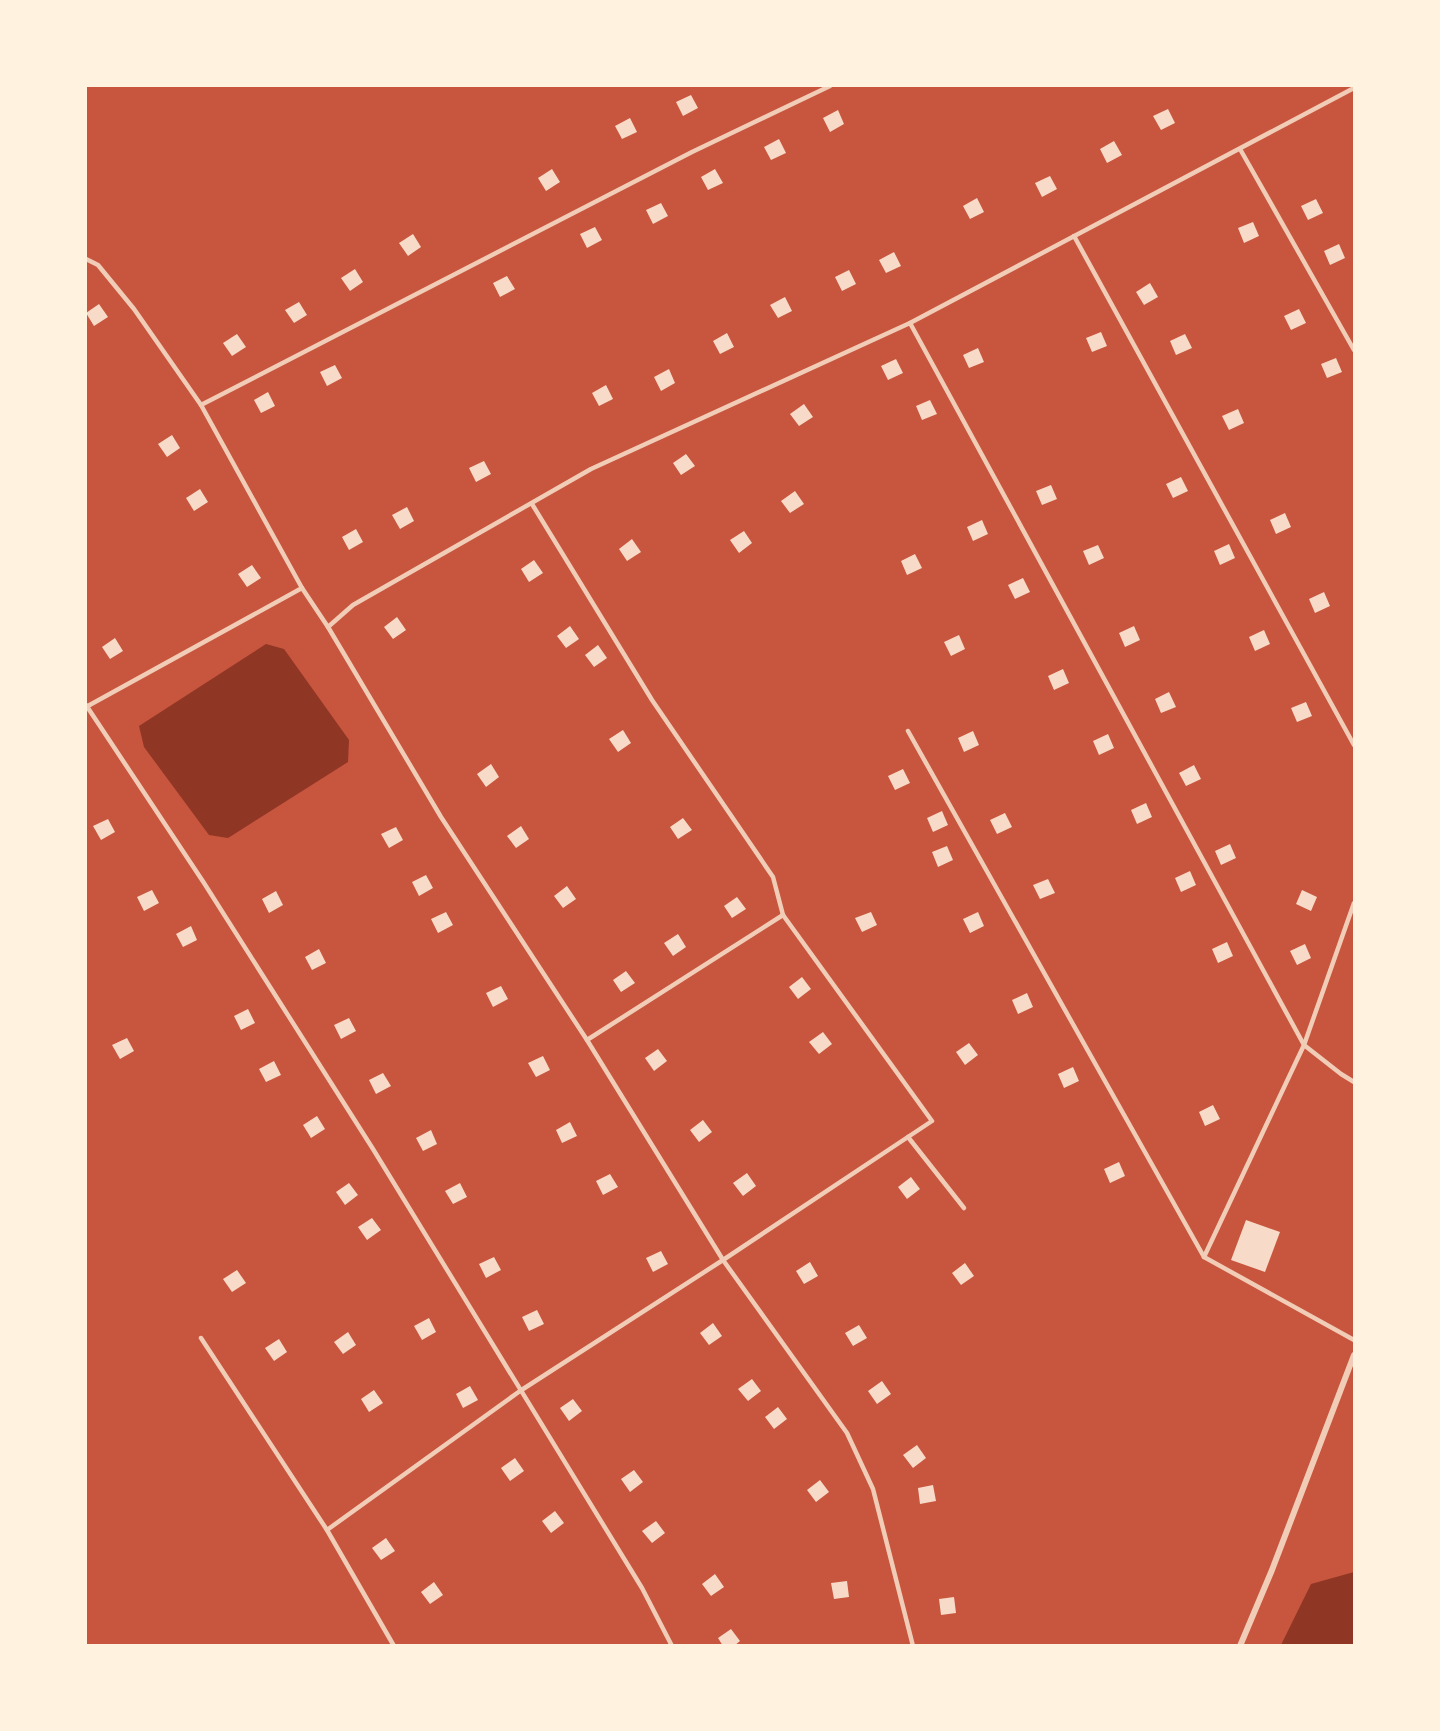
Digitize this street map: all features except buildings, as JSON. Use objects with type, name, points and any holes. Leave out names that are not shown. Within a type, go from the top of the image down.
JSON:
[{"type":"street","points":[[1240,1646],[1272,1570],[1354,1354]]},
{"type":"lane","points":[[201,405],[692,152],[830,86]]},
{"type":"lane","points":[[328,627],[352,605],[591,469],[910,323],[1354,88]]},
{"type":"lane","points":[[1240,149],[1354,350]]},
{"type":"lane","points":[[1074,236],[1354,745]]},
{"type":"lane","points":[[86,260],[98,265],[127,300],[201,405],[302,588],[328,627],[441,817],[587,1040],[723,1260],[847,1433],[873,1489],[913,1646]]},
{"type":"lane","points":[[910,323],[1304,1045],[1354,1082]]},
{"type":"lane","points":[[327,1530],[520,1391],[932,1121],[783,915],[773,877],[652,700],[532,504]]},
{"type":"lane","points":[[302,588],[86,706],[204,883],[361,1130],[642,1588],[672,1646]]},
{"type":"lane","points":[[908,731],[1204,1257],[1354,1340]]},
{"type":"lane","points":[[1204,1257],[1304,1045],[1354,903]]},
{"type":"lane","points":[[587,1040],[783,915]]},
{"type":"lane","points":[[908,1137],[964,1208]]},
{"type":"lane","points":[[201,1338],[327,1530],[394,1646]]},
{"type":"shaded area","points":[[266,644],[284,649],[349,740],[348,762],[228,838],[209,835],[144,747],[139,726]]},
{"type":"shaded area","points":[[1354,1572],[1354,1645],[1281,1645],[1311,1584]]}]
